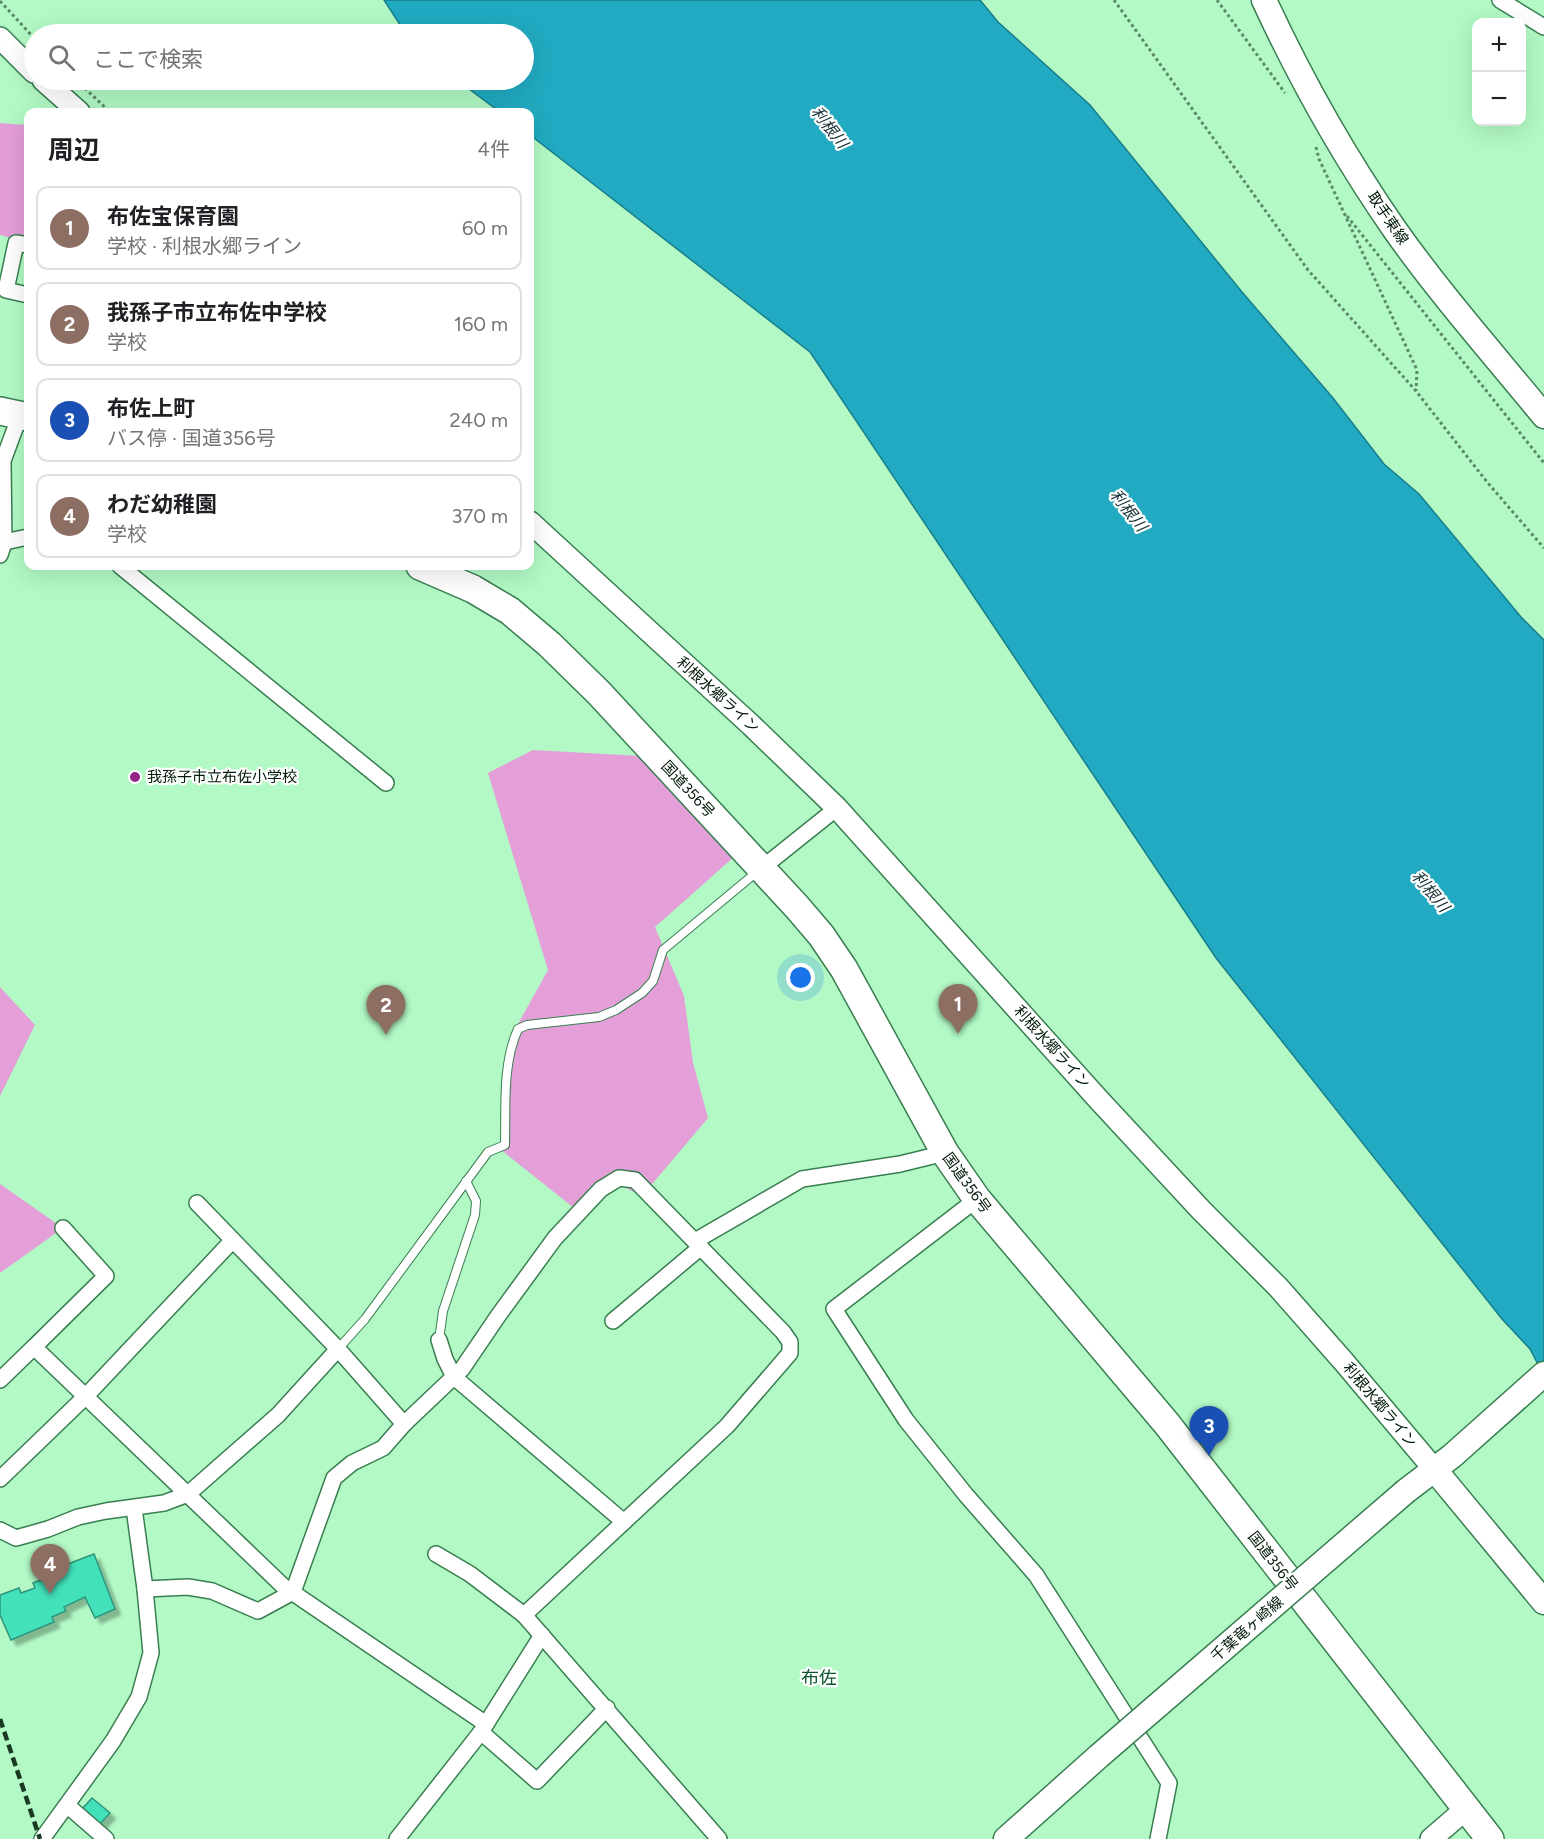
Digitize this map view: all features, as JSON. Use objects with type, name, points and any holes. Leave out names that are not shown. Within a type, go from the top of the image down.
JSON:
[{"type":"highway","name":"国道356号","points":[[429,570],[473,590],[501,606],[549,644],[599,693],[762,868],[820,936],[843,969],[945,1153],[977,1199],[1167,1424],[1490,1839]]},
{"type":"main road","name":"取手東線","points":[[1264,0],[1328,123],[1395,230],[1434,283],[1544,416]]},
{"type":"main road","points":[[0,38],[24,62]]},
{"type":"main road","points":[[55,90],[75,108]]},
{"type":"main road","name":"利根水郷ライン","points":[[534,526],[751,725],[837,808],[1098,1099],[1201,1210],[1278,1287],[1344,1362],[1443,1463],[1544,1602]]},
{"type":"main road","name":"千葉竜ヶ崎線","points":[[1005,1839],[1544,1374]]},
{"type":"main road","points":[[1431,1839],[1467,1808]]},
{"type":"street","points":[[1500,0],[1544,27]]},
{"type":"street","points":[[24,244],[16,243],[6,290],[24,294]]},
{"type":"street","points":[[16,414],[3,461],[1,547],[24,538]]},
{"type":"street","points":[[125,570],[386,783]]},
{"type":"street","points":[[762,868],[837,808]]},
{"type":"street","points":[[613,1321],[698,1244],[802,1179],[900,1164],[945,1153]]},
{"type":"street","points":[[145,1589],[188,1587],[212,1591],[258,1611],[293,1592],[334,1478],[352,1463],[383,1448],[404,1424],[462,1370],[555,1238],[601,1189],[619,1178],[635,1180],[783,1332],[790,1342],[790,1353],[727,1426],[524,1615]]},
{"type":"street","points":[[977,1199],[834,1309],[906,1420],[966,1495],[1036,1575],[1169,1783],[1158,1839]]},
{"type":"street","points":[[197,1203],[338,1349],[404,1424]]},
{"type":"street","points":[[0,1380],[106,1276],[63,1228]]},
{"type":"street","points":[[0,1479],[86,1396],[232,1241]]},
{"type":"street","points":[[440,1340],[454,1377],[624,1522]]},
{"type":"street","points":[[34,1347],[284,1586],[484,1728],[537,1781],[607,1708]]},
{"type":"street","points":[[0,1530],[16,1538],[78,1517],[164,1503],[188,1494],[278,1415],[338,1349]]},
{"type":"street","points":[[42,1839],[113,1741],[139,1697],[151,1653],[134,1508]]},
{"type":"street","points":[[436,1554],[470,1574],[524,1615],[719,1839]]},
{"type":"street","points":[[397,1839],[484,1728],[542,1635]]},
{"type":"street","points":[[68,1806],[98,1836]]},
{"type":"lane","points":[[338,1349],[365,1320],[488,1152],[505,1145],[508,1059],[511,1043],[518,1029],[527,1025],[599,1017],[616,1010],[642,993],[653,981],[663,950],[762,868]]},
{"type":"lane","points":[[440,1340],[443,1311],[475,1215],[476,1201],[466,1181]]},
{"type":"path","points":[[1114,0],[1308,270],[1416,391],[1487,482],[1544,548]]},
{"type":"path","points":[[1217,0],[1291,100]]},
{"type":"path","points":[[0,1],[24,27]]},
{"type":"path","points":[[87,90],[106,108]]},
{"type":"path","points":[[1319,159],[1417,370],[1416,391]]},
{"type":"path","points":[[1342,210],[1544,462]]},
{"type":"shaded area","points":[[0,123],[24,125],[24,242],[0,235]]},
{"type":"shaded area","points":[[533,750],[641,756],[735,856],[655,927],[684,996],[693,1063],[708,1118],[642,1196],[614,1182],[579,1212],[500,1149],[513,1033],[548,970],[488,773]]},
{"type":"shaded area","points":[[0,987],[35,1025],[0,1096]]},
{"type":"shaded area","points":[[0,1184],[63,1228],[0,1273]]},
{"type":"water","name":"利根川","points":[[384,0],[980,0],[998,22],[1090,105],[1242,292],[1333,398],[1384,464],[1419,494],[1521,617],[1544,640],[1544,1376],[1530,1349],[1502,1319],[1216,958],[810,352],[534,138],[534,108],[495,108],[470,90],[534,90],[534,24],[400,24]]},
{"type":"building","points":[[94,1554],[115,1609],[95,1618],[85,1597],[64,1607],[66,1611],[52,1617],[54,1622],[11,1640],[0,1615],[0,1595],[19,1588],[21,1593],[35,1588],[33,1583],[49,1577],[47,1572]]},
{"type":"building","points":[[92,1798],[110,1813],[100,1824],[82,1809]]},
{"type":"railway","points":[[0,1719],[40,1839]]},
{"type":"place","name":"我孫子市立布佐小学校","points":[[135,777]]},
{"type":"place","name":"布佐宝保育園","points":[[958,1034]]},
{"type":"place","name":"我孫子市立布佐中学校","points":[[386,1035]]},
{"type":"place","name":"布佐上町","points":[[1209,1456]]},
{"type":"place","name":"わだ幼稚園","points":[[50,1594]]},
{"type":"district","name":"布佐","points":[[819,1678]]}]
